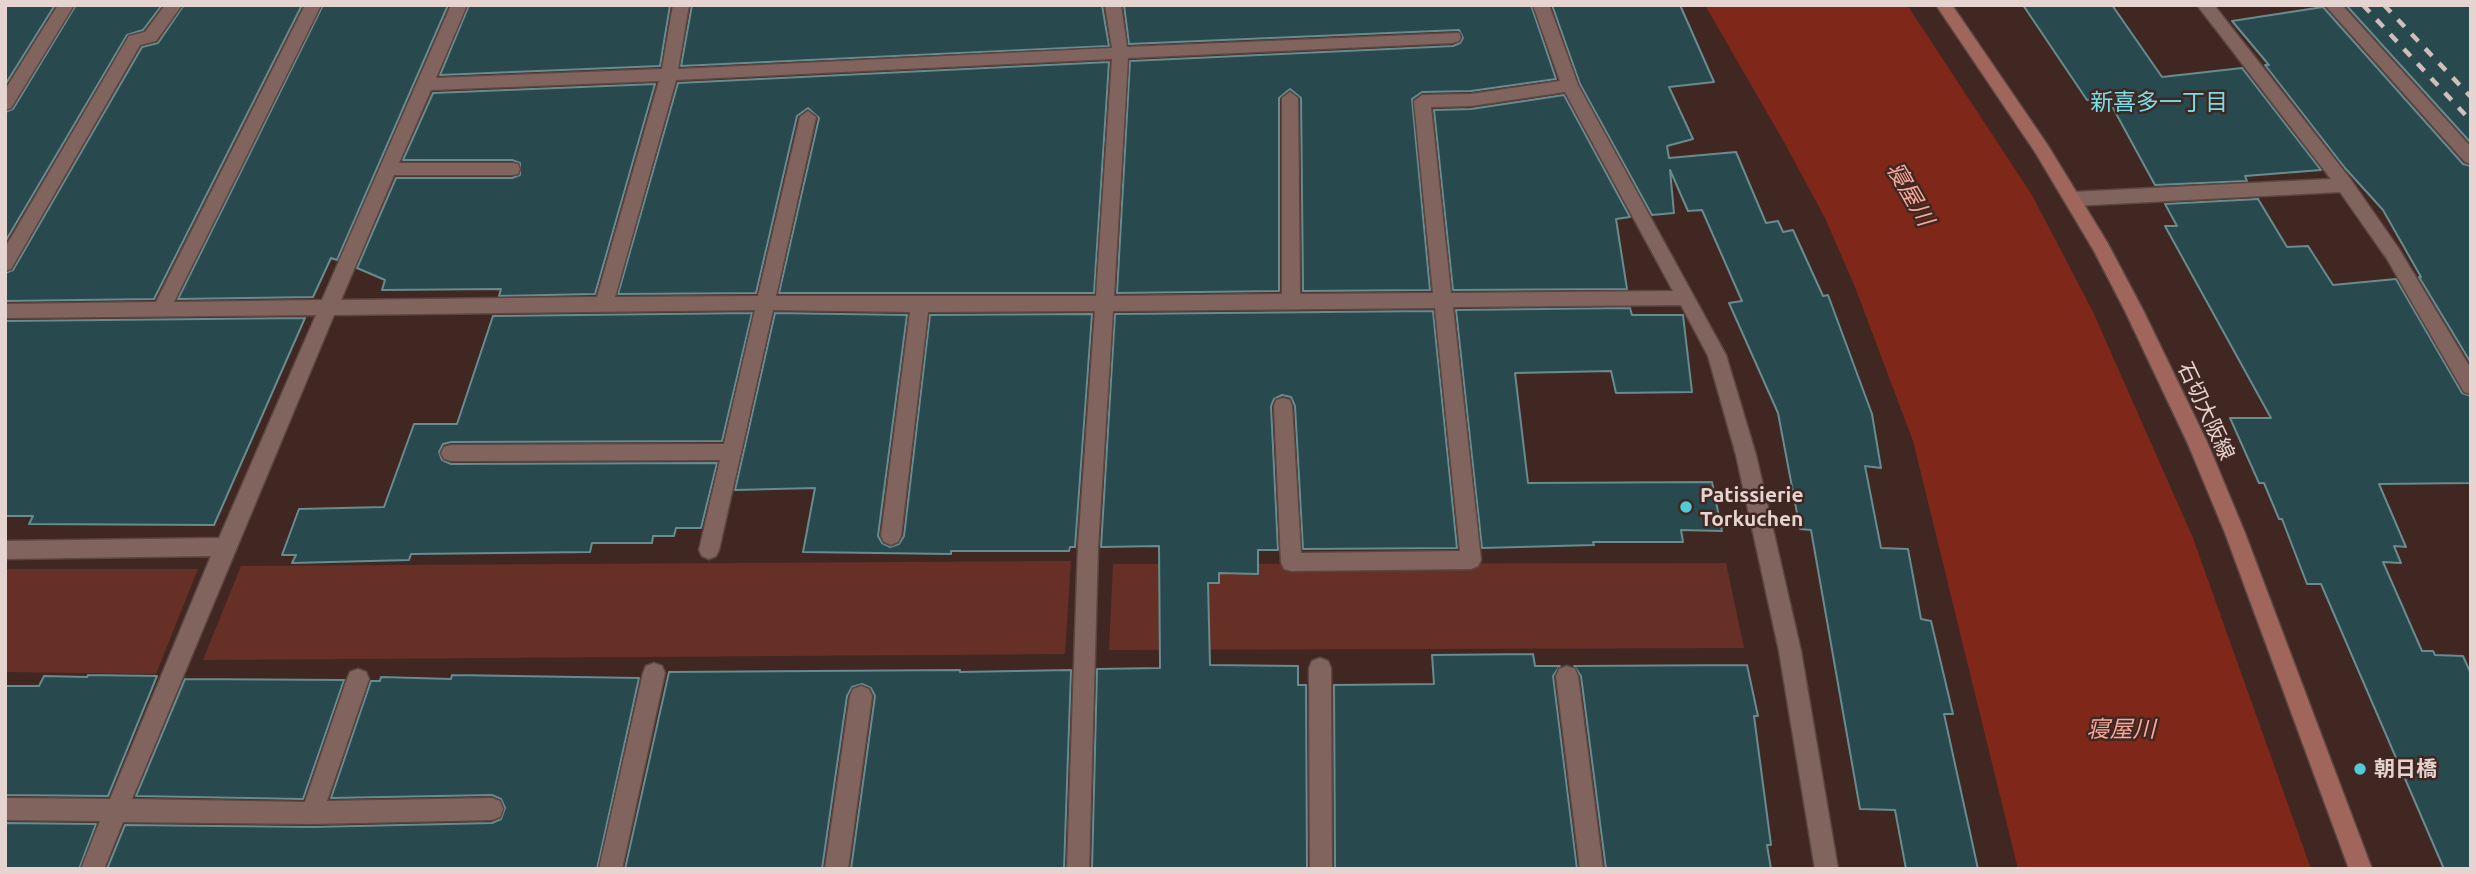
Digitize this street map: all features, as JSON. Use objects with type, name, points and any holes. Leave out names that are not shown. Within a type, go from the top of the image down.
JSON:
[{"type":"main road","name":"石切大阪線","points":[[1944,5],[1985,62],[2073,199],[2134,310],[2198,444],[2276,637],[2361,869]]},
{"type":"street","points":[[5,104],[66,5]]},
{"type":"street","points":[[5,264],[135,40],[150,37],[174,5]]},
{"type":"street","points":[[161,310],[313,5]]},
{"type":"street","points":[[92,869],[225,547],[331,307],[459,5]]},
{"type":"street","points":[[604,305],[668,75],[681,5]]},
{"type":"street","points":[[1078,869],[1088,547],[1120,51],[1113,5]]},
{"type":"street","points":[[1541,5],[1570,85],[1717,355],[1746,456],[1790,651],[1827,869]]},
{"type":"street","points":[[2204,5],[2345,185],[2393,254],[2471,386]]},
{"type":"street","points":[[2333,5],[2471,158]]},
{"type":"street","points":[[425,84],[668,75],[1120,51],[1453,37]]},
{"type":"street","points":[[1283,406],[1291,562],[1471,560],[1422,102],[1471,100],[1570,85]]},
{"type":"street","points":[[1290,98],[1291,300]]},
{"type":"street","points":[[709,550],[808,117]]},
{"type":"street","points":[[390,169],[512,169]]},
{"type":"street","points":[[2073,199],[2345,185]]},
{"type":"street","points":[[5,311],[766,303],[920,305],[1105,301],[1687,298]]},
{"type":"street","points":[[891,536],[920,305]]},
{"type":"street","points":[[451,453],[731,452]]},
{"type":"street","points":[[5,550],[225,547]]},
{"type":"street","points":[[1320,668],[1321,869]]},
{"type":"street","points":[[610,869],[654,673]]},
{"type":"street","points":[[1567,676],[1592,869]]},
{"type":"street","points":[[312,813],[358,679]]},
{"type":"street","points":[[836,869],[861,696]]},
{"type":"street","points":[[5,809],[312,813],[492,809]]},
{"type":"shaded area","points":[[1071,561],[1065,654],[203,660],[241,566]]},
{"type":"shaded area","points":[[1726,563],[1744,648],[1109,650],[1113,564]]},
{"type":"shaded area","points":[[5,569],[198,569],[156,674],[5,672]]},
{"type":"water","name":"寝屋川","points":[[1705,5],[1907,5],[2032,195],[2093,312],[2193,538],[2311,869],[2018,869],[1913,441],[1855,287],[1825,218]]},
{"type":"building","points":[[5,5],[55,5],[5,85]]},
{"type":"building","points":[[76,5],[162,5],[143,30],[127,35],[5,242],[5,112],[13,109]]},
{"type":"building","points":[[184,5],[302,5],[154,299],[5,301],[5,273],[13,270],[142,47],[158,43]]},
{"type":"building","points":[[323,5],[448,5],[337,260],[331,258],[313,297],[178,299]]},
{"type":"building","points":[[469,5],[670,5],[660,66],[440,75]]},
{"type":"building","points":[[692,5],[1102,5],[1109,46],[681,66]]},
{"type":"building","points":[[1124,5],[1531,5],[1556,79],[1471,91],[1422,92],[1412,99],[1430,290],[1303,291],[1301,98],[1290,89],[1279,98],[1279,291],[1117,293],[1130,61],[1453,46],[1463,38],[1459,30],[1129,44]]},
{"type":"building","points":[[1552,5],[1680,5],[1714,82],[1669,87],[1693,139],[1667,146],[1669,158],[1736,152],[1766,223],[1778,221],[1783,232],[1793,230],[1823,296],[1828,295],[1872,414],[1881,468],[1865,466],[1881,548],[1908,549],[1921,619],[1931,621],[1953,714],[1944,714],[1978,869],[1906,869],[1895,810],[1860,809],[1811,530],[1800,529],[1778,413],[1729,303],[1742,301],[1702,210],[1688,211],[1670,170],[1674,213],[1652,215],[1580,84]]},
{"type":"building","points":[[2023,5],[2112,5],[2162,77],[2242,68],[2321,170],[2245,176],[2247,181],[2155,185],[2107,97],[2087,100]]},
{"type":"building","points":[[2346,5],[2471,5],[2471,143]]},
{"type":"building","points":[[2323,7],[2463,164],[2471,166],[2471,363],[2419,277],[2383,210],[2345,168],[2265,65],[2269,65],[2232,21]]},
{"type":"building","points":[[1109,62],[1094,293],[779,293],[819,118],[808,108],[797,116],[756,293],[618,294],[678,83]]},
{"type":"building","points":[[655,84],[595,294],[499,296],[501,289],[382,290],[385,280],[357,268],[396,178],[512,178],[520,175],[520,163],[512,160],[403,160],[433,93]]},
{"type":"building","points":[[1564,95],[1630,217],[1616,219],[1627,289],[1453,290],[1434,110],[1471,109]]},
{"type":"building","points":[[2258,199],[2287,247],[2308,246],[2333,285],[2396,279],[2462,393],[2471,396],[2471,483],[2379,484],[2406,547],[2394,546],[2401,563],[2383,562],[2422,651],[2433,651],[2435,655],[2463,656],[2471,674],[2471,869],[2444,869],[2321,584],[2307,584],[2282,519],[2279,519],[2264,483],[2259,483],[2230,418],[2271,418],[2165,226],[2177,226],[2165,204]]},
{"type":"building","points":[[1630,308],[1632,315],[1683,315],[1692,392],[1616,393],[1611,371],[1515,373],[1528,483],[1712,482],[1722,531],[1681,530],[1683,542],[1593,542],[1594,545],[1482,548],[1456,310]]},
{"type":"building","points":[[1433,311],[1457,548],[1303,549],[1295,406],[1291,397],[1282,395],[1274,399],[1271,406],[1278,550],[1258,550],[1258,574],[1219,573],[1219,583],[1208,583],[1210,665],[1298,666],[1298,685],[1306,685],[1307,869],[1092,869],[1097,669],[1160,668],[1159,546],[1101,547],[1115,314]]},
{"type":"building","points":[[752,313],[722,441],[451,442],[443,444],[439,452],[442,460],[451,464],[717,463],[701,528],[676,528],[674,536],[653,536],[652,543],[592,543],[590,552],[411,554],[409,560],[292,563],[296,555],[282,555],[299,509],[384,507],[414,424],[457,424],[493,316]]},
{"type":"building","points":[[775,313],[907,315],[878,536],[882,543],[890,547],[899,544],[904,536],[930,315],[1092,314],[1075,547],[1070,547],[1069,551],[951,551],[951,554],[803,552],[815,488],[735,490]]},
{"type":"building","points":[[305,318],[214,525],[29,524],[33,516],[5,516],[5,321]]},
{"type":"building","points":[[1533,654],[1535,666],[1560,666],[1553,676],[1577,869],[1335,869],[1334,685],[1434,684],[1432,655]]},
{"type":"building","points":[[1747,665],[1758,716],[1754,716],[1771,845],[1767,845],[1771,869],[1606,869],[1581,676],[1574,666]]},
{"type":"building","points":[[1071,670],[1064,869],[851,869],[875,696],[871,688],[862,684],[852,687],[847,696],[822,869],[625,869],[669,672]]},
{"type":"building","points":[[452,675],[639,678],[597,869],[107,869],[125,825],[312,827],[492,823],[501,819],[505,808],[501,799],[492,795],[331,798],[371,681],[380,681],[381,677],[451,679]]},
{"type":"building","points":[[44,676],[157,676],[108,796],[5,795],[5,686],[39,686]]},
{"type":"building","points":[[185,679],[344,680],[303,799],[136,796]]},
{"type":"building","points":[[5,823],[96,824],[79,869],[5,869]]},
{"type":"railway","points":[[2363,5],[2471,121]]},
{"type":"railway","points":[[2384,5],[2471,97]]},
{"type":"place","name":"Patissierie Torkuchen","points":[[1686,507]]},
{"type":"place","name":"朝日橋","points":[[2360,769]]},
{"type":"district","name":"新喜多一丁目","points":[[2159,102]]}]
